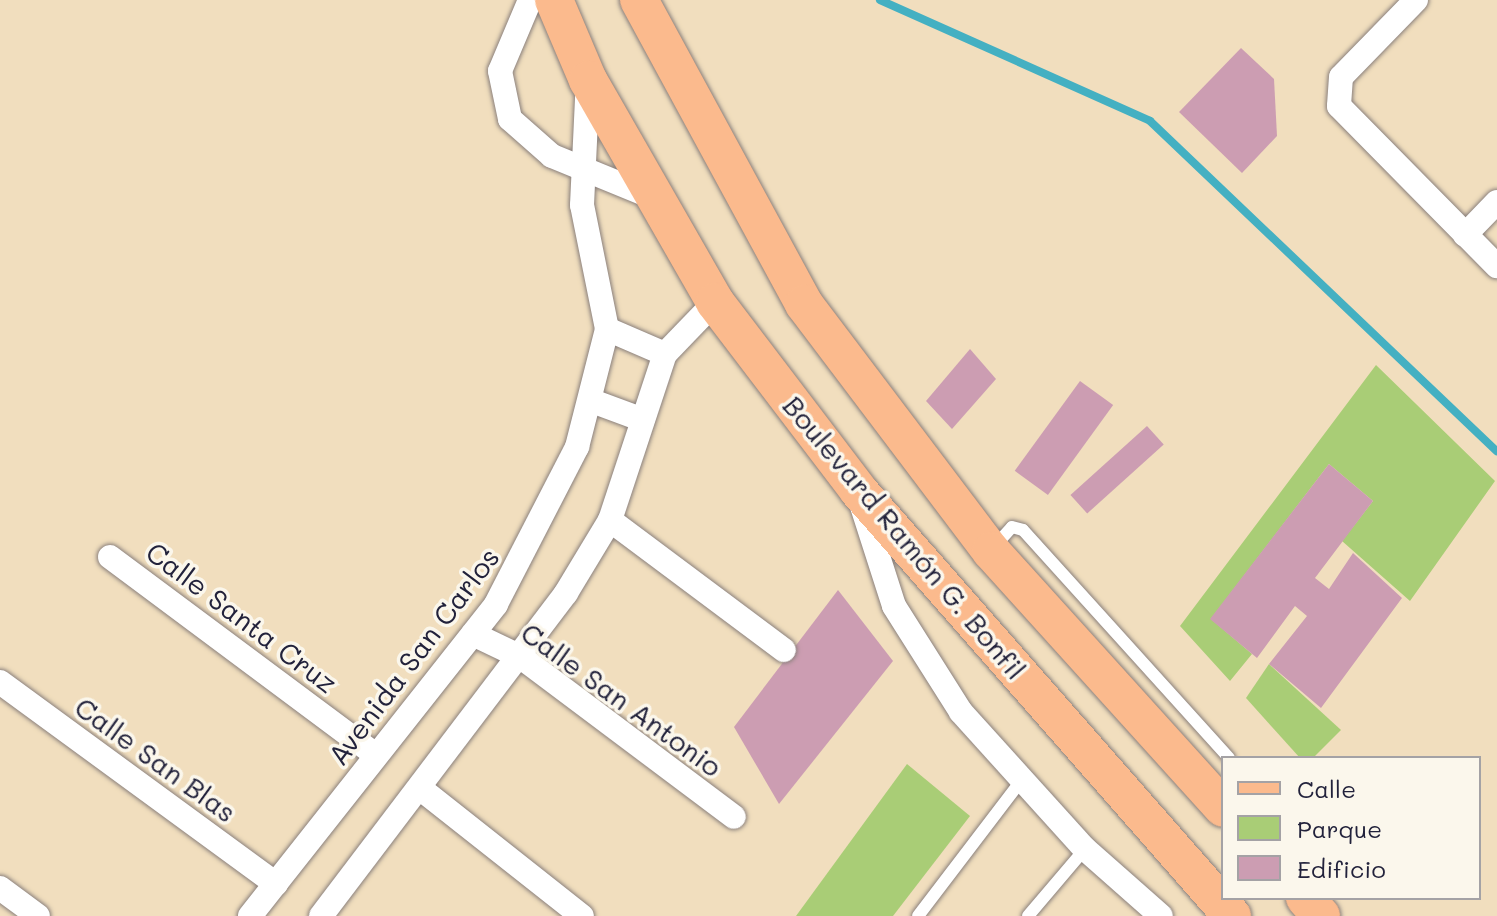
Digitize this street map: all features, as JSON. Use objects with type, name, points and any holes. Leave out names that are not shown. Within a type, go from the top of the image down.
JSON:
[{"type":"main road","name":"Boulevard Ramón G. Bonfil","points":[[554,0],[588,80],[715,302],[858,490],[1221,908]]},
{"type":"main road","name":"Boulevard Ramón G. Bonfil","points":[[639,0],[804,304],[991,551],[1102,645],[1151,699],[1221,805]]},
{"type":"main road","points":[[1307,900],[1322,916]]},
{"type":"street","points":[[530,0],[500,71],[500,93],[530,141],[580,170],[657,199]]},
{"type":"street","points":[[1416,0],[1341,77],[1339,106],[1497,266]]},
{"type":"street","name":"Avenida San Carlos","points":[[250,916],[473,634],[556,499],[592,401],[607,329],[580,170],[588,80]]},
{"type":"street","points":[[1465,235],[1497,202]]},
{"type":"street","points":[[324,915],[521,657],[610,520],[665,354],[715,302]]},
{"type":"street","points":[[607,329],[665,354]]},
{"type":"street","points":[[592,401],[643,420]]},
{"type":"street","points":[[858,490],[901,618],[961,712],[1085,849],[1161,916]]},
{"type":"street","points":[[610,520],[784,650]]},
{"type":"street","name":"Calle Santa Cruz","points":[[110,557],[376,755]]},
{"type":"street","name":"Calle San Antonio","points":[[473,634],[521,657],[734,817]]},
{"type":"street","name":"Calle San Blas","points":[[0,682],[276,884]]},
{"type":"street","points":[[421,789],[582,916]]},
{"type":"street","points":[[0,888],[38,916]]},
{"type":"lane","points":[[1151,699],[1226,756]]},
{"type":"lane","points":[[918,916],[1021,781]]},
{"type":"lane","points":[[1028,916],[1085,849]]},
{"type":"green space","points":[[1376,365],[1495,481],[1410,601],[1342,541],[1373,501],[1329,464],[1211,619],[1252,654],[1230,681],[1180,626]]},
{"type":"green space","points":[[1269,664],[1341,730],[1315,756],[1298,756],[1246,698]]},
{"type":"green space","points":[[907,764],[970,816],[893,916],[796,916]]},
{"type":"building","points":[[1241,48],[1274,79],[1277,136],[1242,173],[1179,112]]},
{"type":"building","points":[[970,349],[996,379],[952,429],[926,401]]},
{"type":"building","points":[[1080,381],[1113,405],[1048,495],[1015,471]]},
{"type":"building","points":[[1147,426],[1164,445],[1087,513],[1070,495]]},
{"type":"building","points":[[1329,464],[1373,501],[1315,578],[1329,589],[1353,553],[1402,598],[1321,708],[1269,664],[1307,616],[1295,606],[1257,658],[1210,619]]},
{"type":"building","points":[[838,590],[893,661],[779,804],[734,727]]},
{"type":"waterway","points":[[880,0],[1150,121],[1497,451]]}]
